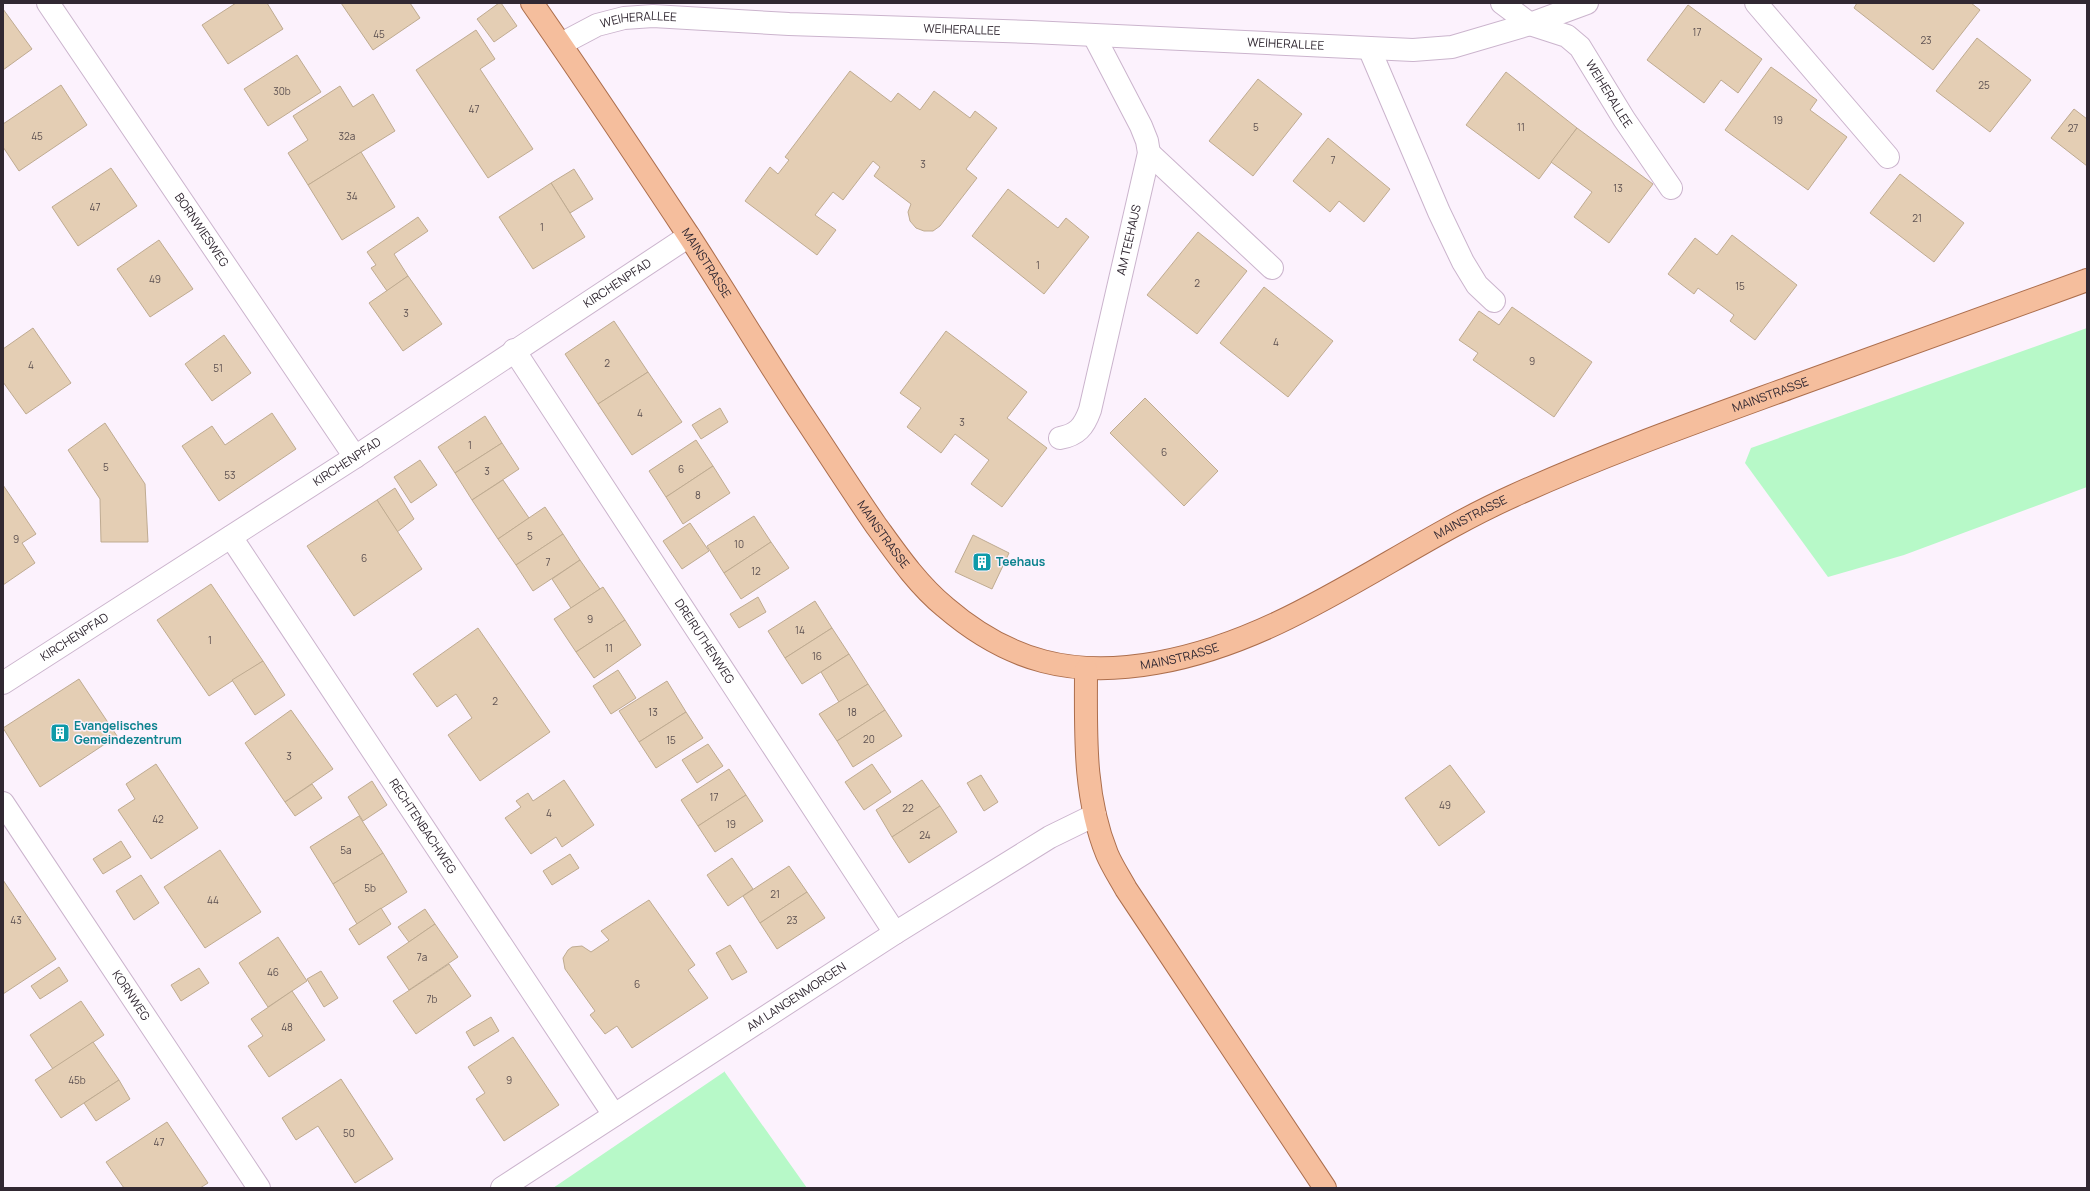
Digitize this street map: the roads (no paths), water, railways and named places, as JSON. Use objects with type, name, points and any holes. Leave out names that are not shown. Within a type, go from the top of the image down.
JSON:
[{"type":"main road","name":"MAINSTRASSE","points":[[532,3],[689,236],[850,488],[893,549],[926,589],[941,604],[965,623],[1019,654],[1049,664],[1086,670],[1132,667],[1178,659],[1252,635],[1325,599],[1405,552],[1486,508],[1578,467],[2087,280]]},
{"type":"main road","points":[[1086,670],[1086,752],[1089,785],[1095,814],[1107,855],[1126,889],[1325,1188]]},
{"type":"street","name":"BORNWIESWEG","points":[[48,3],[355,457]]},
{"type":"street","name":"WEIHERALLEE","points":[[1502,3],[1530,24],[1567,36],[1580,47],[1624,119],[1671,188]]},
{"type":"street","name":"WEIHERALLEE","points":[[561,44],[597,25],[624,18],[653,16],[789,24],[1413,50],[1452,47],[1530,24],[1587,3]]},
{"type":"street","points":[[1756,3],[1888,157]]},
{"type":"street","name":"AM TEEHAUS","points":[[1060,438],[1070,436],[1080,430],[1090,410],[1148,153],[1147,141],[1141,126],[1094,36]]},
{"type":"street","points":[[1368,48],[1439,212],[1463,262],[1477,285],[1494,302]]},
{"type":"street","points":[[1148,153],[1272,268]]},
{"type":"street","name":"KIRCHENPFAD","points":[[3,683],[355,457],[514,350],[689,236]]},
{"type":"street","name":"DREIRUTHENWEG","points":[[514,350],[895,932]]},
{"type":"street","name":"RECHTENBACHWEG","points":[[231,537],[614,1115]]},
{"type":"street","name":"KORNWEG","points":[[3,803],[259,1188]]},
{"type":"street","name":"AM LANGENMORGEN","points":[[502,1188],[895,932],[1050,837],[1095,814]]},
{"type":"place","name":"Teehaus","points":[[982,562]]},
{"type":"place","name":"Evangelisches Gemeindezentrum","points":[[60,733]]}]
